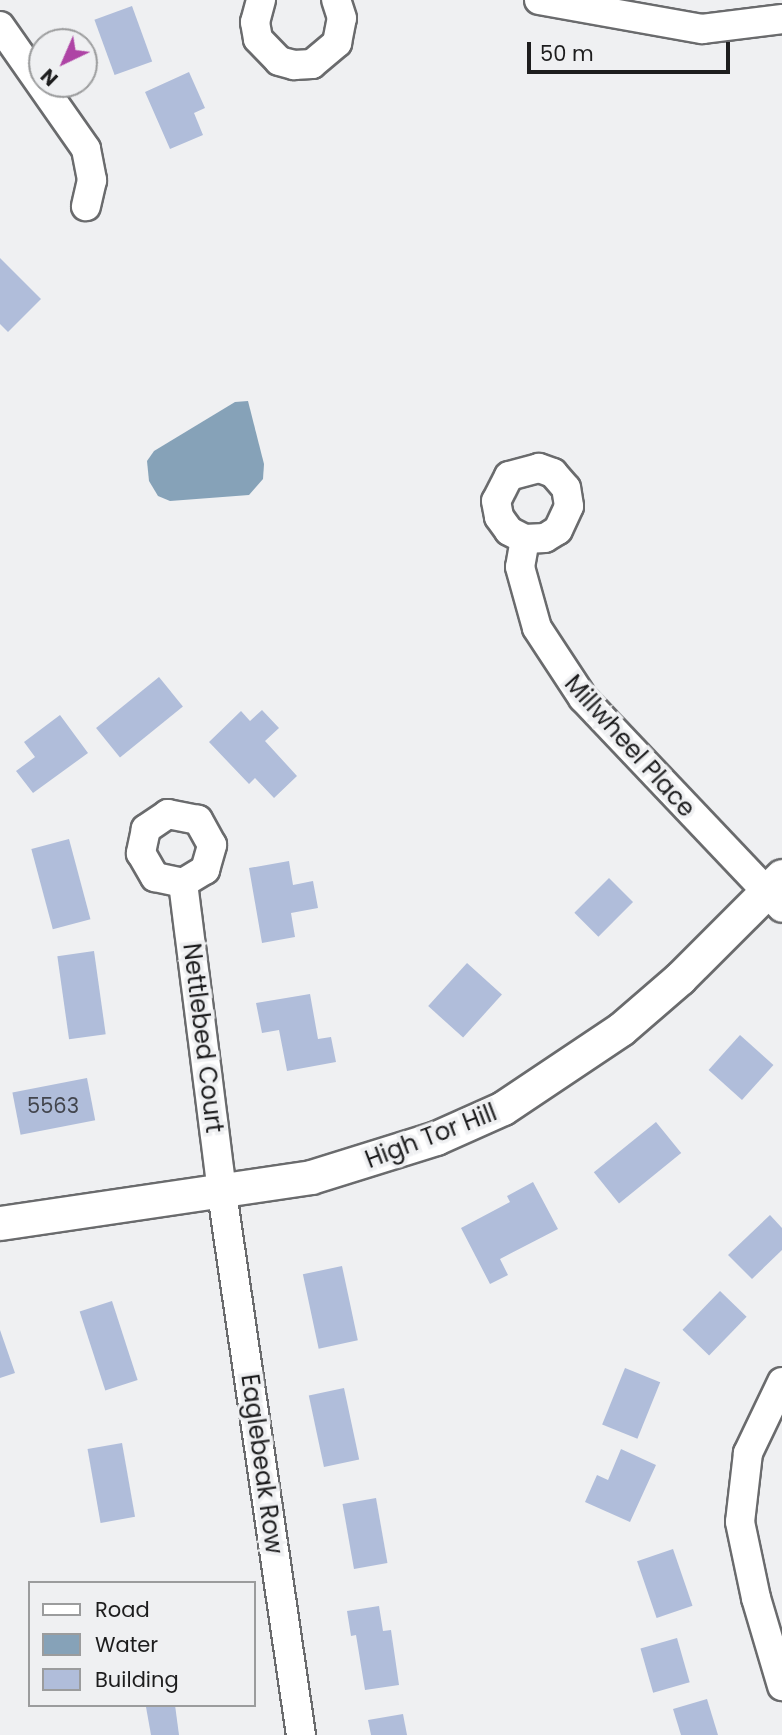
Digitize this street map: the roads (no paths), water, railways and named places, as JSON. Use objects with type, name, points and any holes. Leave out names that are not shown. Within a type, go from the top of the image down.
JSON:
[{"type":"street","points":[[261,0],[255,22],[258,39],[279,61],[293,65],[312,64],[328,55],[341,32],[347,3]]},
{"type":"street","points":[[539,0],[702,29],[782,19]]},
{"type":"street","points":[[0,26],[86,149],[92,180],[86,206]]},
{"type":"street","name":"Millwheel Place","points":[[524,539],[520,567],[527,595],[537,628],[556,662],[626,747],[777,892]]},
{"type":"street","name":"Nettlebed Court","points":[[183,883],[222,1193]]},
{"type":"street","name":"High Tor Hill","points":[[0,1223],[222,1193],[374,1160],[503,1108],[621,1030],[777,892]]},
{"type":"street","name":"Eaglebeak Row","points":[[222,1193],[301,1735]]},
{"type":"street","points":[[782,1382],[748,1453],[740,1522],[753,1588],[782,1686]]},
{"type":"water","points":[[248,401],[264,464],[263,479],[249,495],[170,501],[158,496],[149,481],[147,461],[154,451],[235,402]]}]
